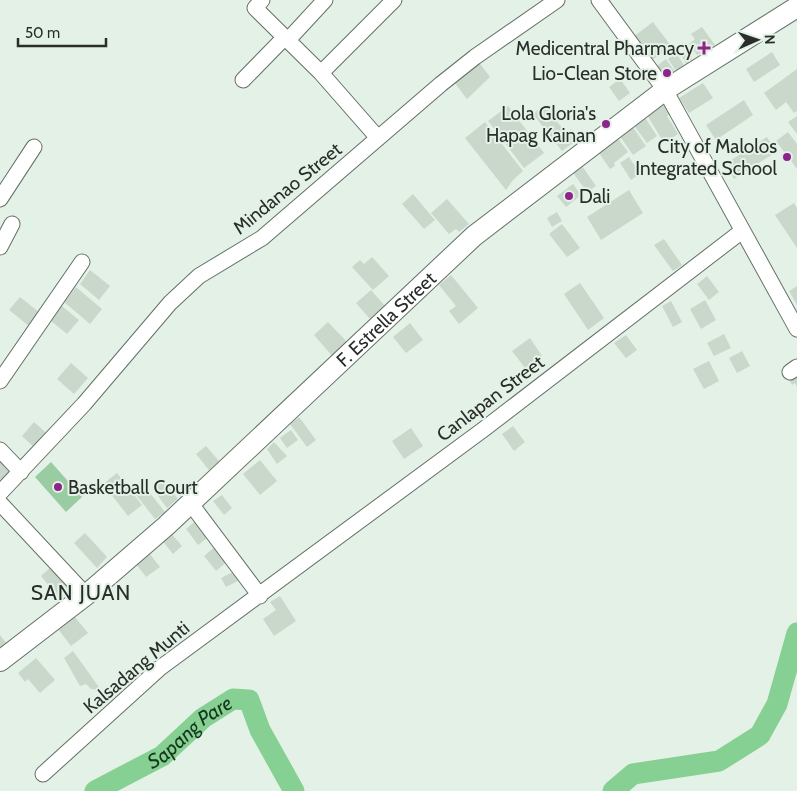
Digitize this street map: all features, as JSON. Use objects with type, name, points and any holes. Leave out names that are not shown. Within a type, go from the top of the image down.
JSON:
[{"type":"main road","name":"F. Estrella Street","points":[[0,661],[86,595],[191,504],[474,236],[665,90],[797,7]]},
{"type":"street","points":[[262,0],[255,8],[321,73],[378,138]]},
{"type":"street","points":[[243,80],[325,0]]},
{"type":"street","points":[[321,73],[393,0]]},
{"type":"street","name":"Mindanao Street","points":[[0,493],[84,404],[170,303],[199,276],[262,238],[475,57],[557,0]]},
{"type":"street","points":[[599,0],[665,90],[797,329]]},
{"type":"street","points":[[0,199],[34,147]]},
{"type":"street","points":[[0,247],[12,224]]},
{"type":"street","name":"Canlapan Street","points":[[260,596],[498,418],[742,231]]},
{"type":"street","points":[[0,381],[82,262]]},
{"type":"street","points":[[0,450],[21,472]]},
{"type":"street","points":[[0,503],[86,595]]},
{"type":"street","points":[[191,504],[260,596]]},
{"type":"street","name":"Kalsadang Munti","points":[[43,774],[160,668],[260,596]]},
{"type":"green space","name":"Basketball Court","points":[[51,462],[82,497],[66,512],[35,477]]},
{"type":"building","points":[[653,22],[671,46],[651,61],[633,37]]},
{"type":"building","points":[[702,27],[715,45],[697,55],[689,44],[695,39],[691,34]]},
{"type":"building","points":[[688,52],[692,59],[686,64],[682,56]]},
{"type":"building","points":[[772,52],[780,65],[754,82],[746,69]]},
{"type":"building","points":[[676,53],[684,65],[676,71],[668,59]]},
{"type":"building","points":[[475,57],[490,77],[467,99],[451,78]]},
{"type":"building","points":[[666,59],[675,72],[665,78],[657,66]]},
{"type":"building","points":[[797,69],[797,111],[794,113],[786,102],[776,110],[764,93]]},
{"type":"building","points":[[620,79],[630,93],[619,101],[609,87]]},
{"type":"building","points":[[703,83],[713,98],[689,113],[679,98]]},
{"type":"building","points":[[665,97],[674,111],[667,116],[678,134],[664,143],[644,110]]},
{"type":"building","points":[[744,100],[753,115],[716,140],[706,125]]},
{"type":"building","points":[[544,105],[566,133],[571,129],[578,139],[562,151],[533,114]]},
{"type":"building","points":[[508,106],[544,153],[524,168],[488,121]]},
{"type":"building","points":[[644,116],[657,136],[647,143],[633,124]]},
{"type":"building","points":[[797,116],[797,134],[788,122]]},
{"type":"building","points":[[485,122],[523,171],[506,190],[465,138]]},
{"type":"building","points":[[632,126],[646,146],[633,155],[619,135]]},
{"type":"building","points":[[788,132],[797,144],[797,169],[776,141]]},
{"type":"building","points":[[617,137],[628,152],[614,163],[615,166],[610,169],[597,150]]},
{"type":"building","points":[[767,137],[776,152],[734,179],[725,164]]},
{"type":"building","points":[[629,157],[640,174],[631,180],[620,163]]},
{"type":"building","points":[[580,163],[596,186],[587,192],[571,170]]},
{"type":"building","name":"Dali","points":[[573,184],[581,195],[566,207],[557,196]]},
{"type":"building","points":[[629,190],[643,213],[601,240],[587,217]]},
{"type":"building","points":[[413,194],[435,220],[424,229],[402,204]]},
{"type":"building","points":[[447,199],[469,224],[459,232],[456,229],[449,234],[431,213]]},
{"type":"building","points":[[794,203],[797,208],[797,248],[775,215]]},
{"type":"building","points":[[557,212],[562,221],[552,227],[547,218]]},
{"type":"building","points":[[562,224],[580,248],[567,257],[549,234]]},
{"type":"building","points":[[664,239],[682,265],[673,271],[654,245]]},
{"type":"building","points":[[372,257],[389,276],[373,290],[352,267],[360,260],[364,264]]},
{"type":"building","points":[[90,270],[110,286],[99,300],[80,284]]},
{"type":"building","points":[[451,275],[478,308],[459,324],[449,311],[456,306],[439,285]]},
{"type":"building","points":[[707,276],[719,292],[709,300],[697,284]]},
{"type":"building","points":[[580,283],[604,318],[588,330],[564,294]]},
{"type":"building","points":[[797,286],[797,305],[789,291]]},
{"type":"building","points":[[76,287],[102,309],[90,324],[64,302]]},
{"type":"building","points":[[371,290],[385,306],[370,319],[356,303]]},
{"type":"building","points":[[20,297],[40,313],[29,326],[9,310]]},
{"type":"building","points":[[705,300],[716,320],[701,329],[690,309]]},
{"type":"building","points":[[671,301],[682,322],[673,327],[662,306]]},
{"type":"building","points":[[62,306],[79,320],[67,334],[50,320]]},
{"type":"building","points":[[328,322],[348,343],[333,357],[314,335]]},
{"type":"building","points":[[410,323],[423,340],[406,353],[393,337]]},
{"type":"building","points":[[724,334],[731,348],[714,356],[707,343]]},
{"type":"building","points":[[626,335],[637,350],[626,358],[614,343]]},
{"type":"building","points":[[530,338],[542,356],[525,368],[512,351]]},
{"type":"building","points":[[742,351],[750,366],[737,373],[729,358]]},
{"type":"building","points":[[709,361],[719,381],[704,389],[693,369]]},
{"type":"building","points":[[71,363],[88,378],[74,394],[57,379]]},
{"type":"building","points":[[797,373],[797,387],[795,383],[792,385],[788,378]]},
{"type":"building","points":[[299,417],[316,440],[307,447],[290,424]]},
{"type":"building","points":[[34,422],[50,436],[37,450],[22,436]]},
{"type":"building","points":[[513,426],[525,442],[514,451],[502,434]]},
{"type":"building","points":[[411,428],[423,446],[404,459],[392,441]]},
{"type":"building","points":[[291,430],[298,440],[287,448],[280,438]]},
{"type":"building","points":[[274,442],[287,456],[277,464],[267,449]]},
{"type":"building","points":[[206,446],[219,461],[209,470],[196,454]]},
{"type":"building","points":[[0,458],[12,470],[2,480],[0,479]]},
{"type":"building","points":[[260,460],[277,481],[260,495],[243,474]]},
{"type":"building","points":[[117,473],[142,505],[128,516],[103,484]]},
{"type":"building","points":[[163,479],[178,499],[167,508],[152,488]]},
{"type":"building","points":[[143,484],[165,512],[155,519],[133,491]]},
{"type":"building","points":[[222,495],[232,508],[224,515],[213,501]]},
{"type":"building","points":[[198,519],[211,535],[198,545],[186,529]]},
{"type":"building","points":[[170,532],[182,546],[173,554],[161,539]]},
{"type":"building","points":[[85,533],[107,557],[97,568],[74,543]]},
{"type":"building","points":[[217,545],[229,560],[216,571],[204,556]]},
{"type":"building","points":[[150,554],[160,567],[146,577],[136,564]]},
{"type":"building","points":[[53,565],[72,588],[60,599],[41,576]]},
{"type":"building","points":[[233,572],[238,581],[226,587],[221,578]]},
{"type":"building","points":[[280,596],[296,621],[274,636],[263,619],[276,610],[270,602]]},
{"type":"building","points":[[74,616],[88,633],[71,646],[58,629]]},
{"type":"building","points":[[0,635],[7,644],[0,649]]},
{"type":"building","points":[[73,651],[101,690],[91,689],[86,684],[80,686],[64,658]]},
{"type":"building","points":[[36,658],[55,680],[40,693],[28,679],[25,682],[18,673]]},
{"type":"waterway","points":[[613,791],[633,774],[719,761],[760,735],[777,704],[797,633]]},
{"type":"waterway","name":"Sapang Pare","points":[[95,791],[162,756],[203,718],[233,699],[249,700],[260,730],[294,791]]},
{"type":"place","name":"Medicentral Pharmacy","points":[[704,48]]},
{"type":"place","name":"Lio-Clean Store","points":[[667,73]]},
{"type":"place","name":"Lola Gloria's Hapag Kainan","points":[[606,124]]},
{"type":"place","name":"City of Malolos Integrated School","points":[[787,157]]},
{"type":"place","name":"Dali","points":[[569,196]]},
{"type":"place","name":"Basketball Court","points":[[58,487]]},
{"type":"district","name":"SAN JUAN","points":[[81,593]]}]
